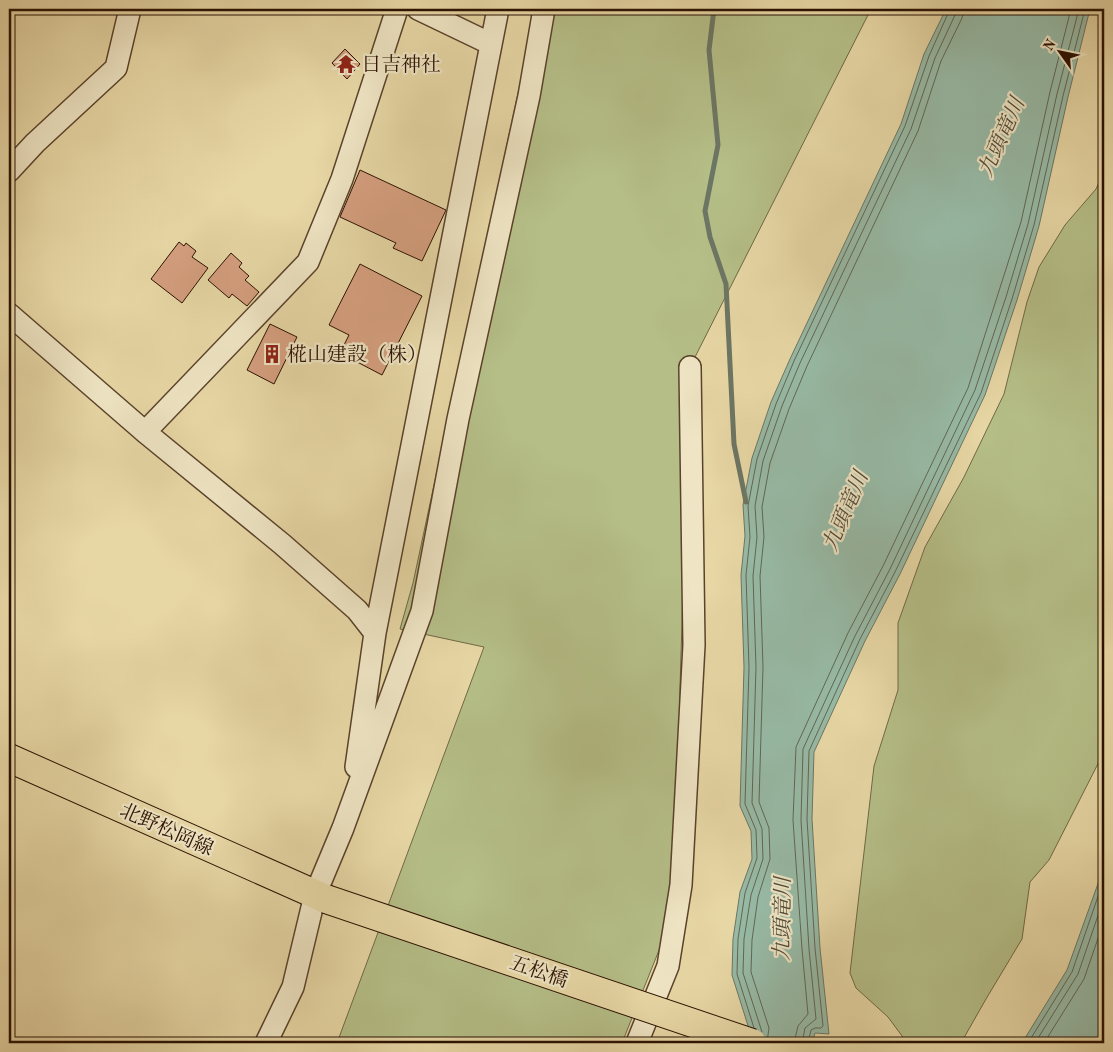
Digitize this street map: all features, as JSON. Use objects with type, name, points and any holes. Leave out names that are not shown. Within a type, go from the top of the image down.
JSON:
[{"type":"main road","name":"北野松岡線","points":[[9,758],[320,897]]},
{"type":"main road","name":"五松橋","points":[[320,897],[752,1043]]},
{"type":"street","points":[[9,171],[35,143],[116,68],[130,9]]},
{"type":"street","points":[[145,432],[308,262],[342,179],[397,9]]},
{"type":"street","points":[[418,9],[491,44]]},
{"type":"street","points":[[350,806],[375,633],[498,9]]},
{"type":"street","points":[[266,1043],[293,987],[350,806],[422,611],[458,419],[527,106],[544,9]]},
{"type":"street","points":[[9,314],[145,432],[282,544],[357,610],[375,633]]},
{"type":"street","points":[[637,1043],[668,966],[681,885],[694,645],[690,368]]},
{"type":"green space","points":[[536,9],[871,9],[690,367],[680,687],[679,900],[622,1043],[337,1043],[484,647],[400,629],[413,583]]},
{"type":"green space","points":[[1104,172],[1104,752],[1049,860],[1030,882],[1022,939],[961,1043],[910,1043],[905,1040],[888,1017],[856,988],[850,973],[874,766],[898,690],[898,623],[925,547],[964,477],[1004,394],[1027,302],[1039,267],[1065,225],[1096,189]]},
{"type":"water","name":"九頭竜川","points":[[946,9],[1090,9],[1039,226],[1017,300],[985,395],[900,574],[865,641],[814,752],[812,819],[820,948],[829,1034],[815,1033],[812,1043],[746,1043],[750,1032],[732,975],[733,939],[740,892],[752,859],[751,831],[740,806],[744,667],[741,575],[745,536],[743,505],[752,458],[771,402],[901,124],[924,54]]},
{"type":"water","points":[[1104,867],[1104,1043],[1022,1043],[1067,970]]},
{"type":"building","points":[[345,49],[360,64],[347,79],[332,63]]},
{"type":"building","points":[[360,170],[446,210],[422,261],[393,248],[396,243],[340,217]]},
{"type":"building","points":[[179,242],[184,246],[186,243],[196,251],[192,257],[208,268],[182,303],[151,279]]},
{"type":"building","points":[[231,253],[242,263],[239,267],[249,276],[245,280],[259,292],[247,306],[232,294],[229,298],[208,280]]},
{"type":"building","points":[[360,264],[422,296],[382,375],[340,353],[349,335],[329,325]]},
{"type":"building","name":"椛山建設（株）","points":[[270,324],[297,337],[274,384],[247,370]]},
{"type":"waterway","points":[[714,9],[709,50],[718,145],[705,211],[710,237],[726,284],[734,444],[746,502]]},
{"type":"place","name":"日吉神社","points":[[346,64]]},
{"type":"place","name":"椛山建設（株）","points":[[272,354]]}]
